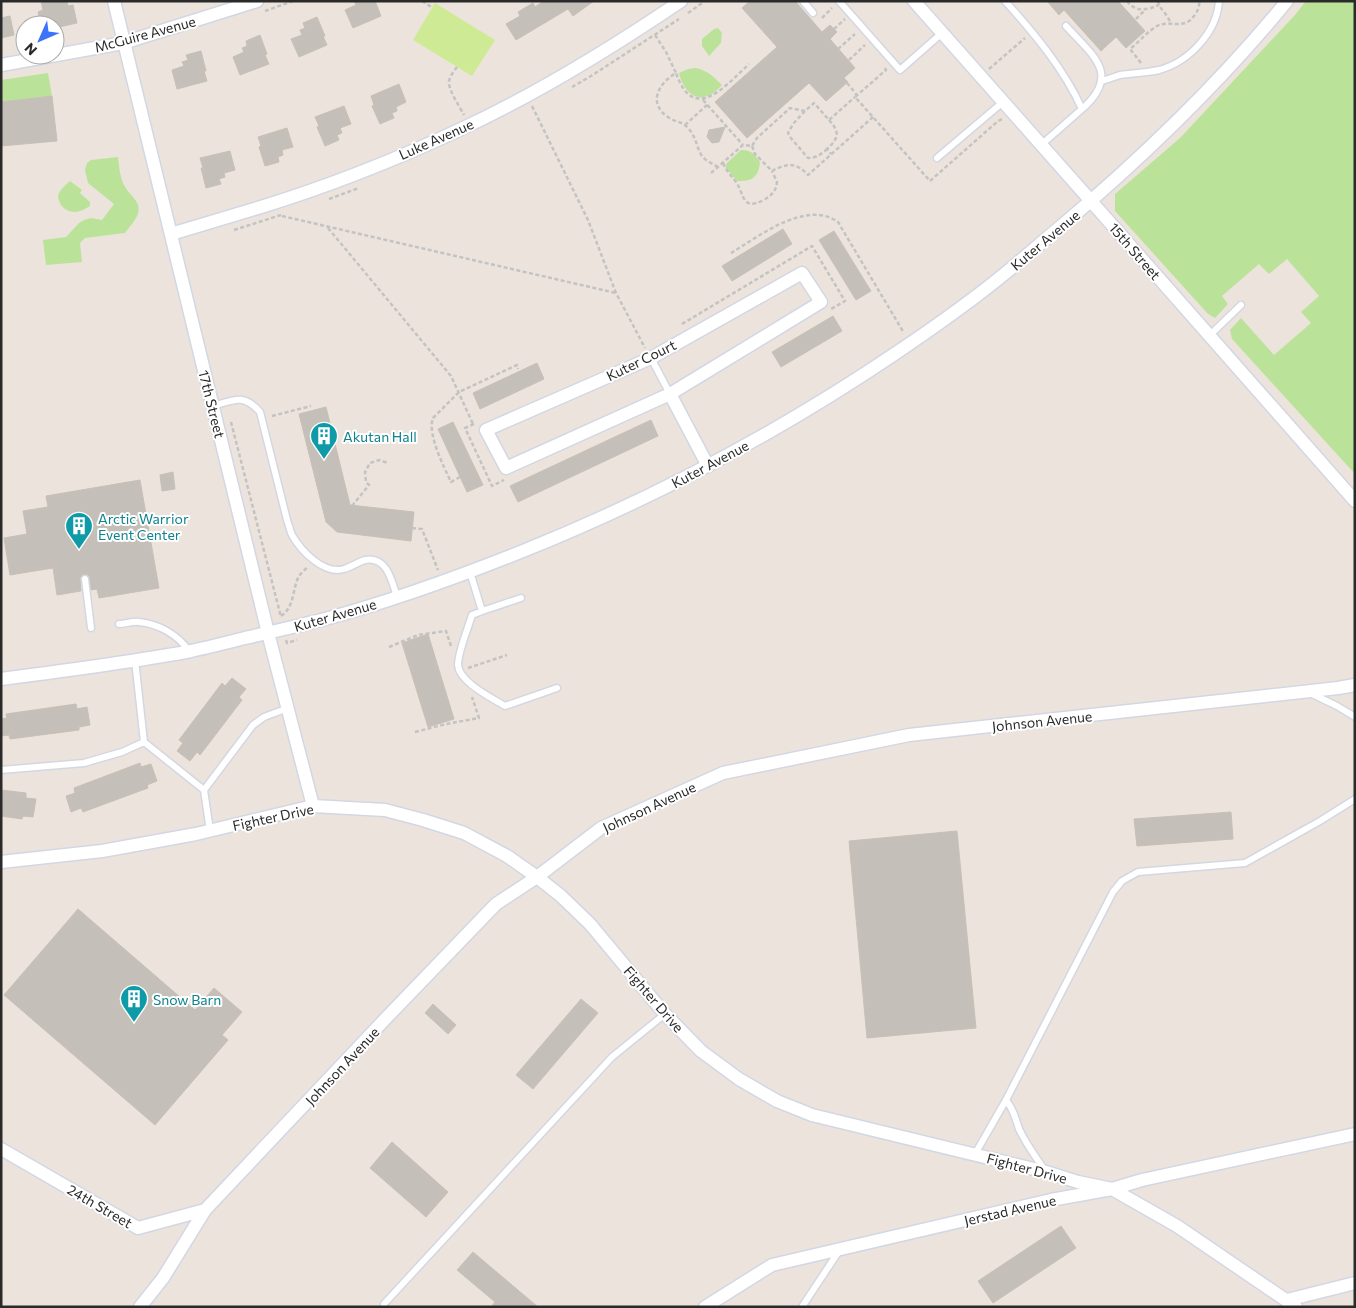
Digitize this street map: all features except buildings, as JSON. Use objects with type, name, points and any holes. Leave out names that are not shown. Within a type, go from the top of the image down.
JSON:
[{"type":"street","name":"17th Street","points":[[114,1],[268,633],[313,806]]},
{"type":"street","name":"McGuire Avenue","points":[[1,65],[123,43],[257,1]]},
{"type":"street","name":"Luke Avenue","points":[[170,234],[266,206],[330,184],[470,125],[578,68],[626,39],[682,1]]},
{"type":"street","name":"15th Street","points":[[914,1],[1355,502]]},
{"type":"street","name":"Kuter Avenue","points":[[1,679],[189,651],[327,618],[397,597],[470,572],[561,536],[708,466],[831,395],[930,330],[1006,273],[1091,201],[1147,150],[1199,98],[1287,1]]},
{"type":"street","name":"Kuter Court","points":[[802,273],[821,302],[670,394],[506,468],[486,430],[651,358],[802,273]]},
{"type":"street","points":[[670,394],[708,466]]},
{"type":"street","name":"Johnson Avenue","points":[[145,1305],[205,1210],[389,1015],[496,904],[537,877],[601,828],[723,773],[909,735],[1355,685]]},
{"type":"street","name":"Fighter Drive","points":[[1,862],[102,851],[210,831],[313,806],[385,810],[464,833],[507,856],[561,896],[590,924],[665,1014],[701,1051],[740,1079],[777,1100],[812,1114],[1112,1189],[1177,1226],[1291,1304]]},
{"type":"street","name":"Jerstad Avenue","points":[[705,1307],[772,1265],[1051,1200],[1112,1189],[1142,1180],[1355,1134]]},
{"type":"street","name":"24th Street","points":[[1,1149],[138,1228],[205,1210]]},
{"type":"street","points":[[1291,1304],[1355,1282]]},
{"type":"lane","points":[[803,1],[813,13]]},
{"type":"lane","points":[[839,1],[900,70],[942,34]]},
{"type":"lane","points":[[1005,1],[1047,51],[1076,94],[1082,109]]},
{"type":"lane","points":[[1102,81],[1118,76],[1160,70],[1184,57],[1209,32],[1216,19],[1220,1]]},
{"type":"lane","points":[[1041,145],[1092,100],[1098,92],[1102,81],[1102,71],[1097,60],[1066,26]]},
{"type":"lane","points":[[937,158],[1003,102]]},
{"type":"lane","points":[[1209,336],[1241,304]]},
{"type":"lane","points":[[651,358],[670,394]]},
{"type":"lane","points":[[212,406],[236,400],[245,400],[260,412],[292,535],[314,561],[328,568],[343,570],[364,560],[381,563],[392,580],[397,597]]},
{"type":"lane","points":[[470,572],[482,612]]},
{"type":"lane","points":[[85,579],[92,628]]},
{"type":"lane","points":[[521,598],[472,615],[459,657],[458,665],[460,671],[466,680],[505,706],[557,688]]},
{"type":"lane","points":[[119,624],[138,622],[158,627],[172,634],[189,651]]},
{"type":"lane","points":[[135,660],[144,742],[204,790],[210,831]]},
{"type":"lane","points":[[1306,692],[1337,706],[1355,717]]},
{"type":"lane","points":[[204,790],[253,725],[264,716],[288,708]]},
{"type":"lane","points":[[1,770],[84,763],[122,752],[144,742]]},
{"type":"lane","points":[[975,1154],[1006,1100],[1113,892],[1122,881],[1138,872],[1245,863],[1355,799]]},
{"type":"lane","points":[[384,1307],[384,1304],[612,1057],[665,1014]]},
{"type":"lane","points":[[1006,1100],[1014,1111],[1019,1129],[1028,1147],[1046,1172]]},
{"type":"lane","points":[[802,1307],[840,1249]]},
{"type":"path","points":[[422,1],[432,8]]},
{"type":"path","points":[[1128,1],[1132,7],[1138,10],[1159,5]]},
{"type":"path","points":[[1158,1],[1170,18],[1171,25]]},
{"type":"path","points":[[1148,72],[1130,49],[1156,26],[1189,22],[1200,6],[1199,1]]},
{"type":"path","points":[[821,19],[832,8]]},
{"type":"path","points":[[1136,19],[1146,9]]},
{"type":"path","points":[[834,29],[843,21],[838,15]]},
{"type":"path","points":[[980,76],[1032,32]]},
{"type":"path","points":[[838,48],[855,34],[870,52]]},
{"type":"path","points":[[655,35],[674,68],[681,86],[696,99],[709,98],[722,89],[749,64]]},
{"type":"path","points":[[849,60],[865,45]]},
{"type":"path","points":[[830,120],[886,70],[881,64]]},
{"type":"path","points":[[457,67],[449,81],[450,87],[470,125]]},
{"type":"path","points":[[676,73],[658,90],[657,100],[662,112],[666,116],[682,122],[695,137],[702,156],[718,167]]},
{"type":"path","points":[[847,83],[873,117],[930,181],[998,121],[1006,120]]},
{"type":"path","points":[[528,96],[588,220],[616,294],[651,358]]},
{"type":"path","points":[[702,100],[743,145],[752,146]]},
{"type":"path","points":[[814,103],[830,120],[837,135],[836,140],[827,150],[812,158],[808,158],[788,132],[789,128],[805,111],[814,103]]},
{"type":"path","points":[[685,125],[707,105]]},
{"type":"path","points":[[752,146],[757,138],[790,108],[805,111]]},
{"type":"path","points":[[772,172],[780,167],[794,165],[800,167],[808,175],[873,117]]},
{"type":"path","points":[[711,173],[743,145]]},
{"type":"path","points":[[723,163],[729,174],[738,184],[746,201],[750,203],[766,199],[774,193],[777,182],[772,172],[755,154],[752,146]]},
{"type":"path","points":[[827,150],[832,154]]},
{"type":"path","points":[[266,206],[280,216],[616,294]]},
{"type":"path","points":[[731,253],[780,224],[804,216],[815,215],[833,219],[838,222],[905,334]]},
{"type":"path","points":[[327,227],[451,376],[474,424]]},
{"type":"path","points":[[829,311],[845,301]]},
{"type":"path","points":[[460,477],[451,482],[437,451],[431,423],[437,414],[459,392],[517,365],[518,369]]},
{"type":"path","points":[[226,402],[283,629]]},
{"type":"path","points":[[352,506],[370,485],[364,477],[364,472],[370,463],[379,460],[388,463]]},
{"type":"path","points":[[412,528],[422,529],[438,572]]},
{"type":"path","points":[[268,633],[291,603],[300,576],[314,561]]},
{"type":"path","points":[[389,647],[418,635],[446,631],[453,652]]},
{"type":"path","points":[[460,671],[507,654]]},
{"type":"path","points":[[415,732],[479,718],[470,694]]},
{"type":"green space","points":[[1306,1],[1355,1],[1355,474],[1232,339],[1230,330],[1241,318],[1274,355],[1311,323],[1301,312],[1319,296],[1287,259],[1269,274],[1259,264],[1222,296],[1228,304],[1215,318],[1208,314],[1115,211],[1115,194],[1180,138]]},
{"type":"green space","points":[[435,3],[495,40],[472,76],[413,40]]},
{"type":"green space","points":[[718,28],[722,33],[721,43],[709,56],[702,46],[702,39]]},
{"type":"green space","points":[[696,68],[707,72],[722,85],[710,95],[704,97],[698,97],[689,92],[679,73]]},
{"type":"green space","points":[[48,73],[52,96],[1,102],[1,80]]},
{"type":"green space","points":[[741,150],[750,152],[760,162],[754,178],[747,181],[737,181],[726,168],[726,164]]},
{"type":"green space","points":[[118,157],[125,187],[138,205],[139,210],[134,222],[125,233],[85,238],[80,243],[82,262],[46,265],[43,240],[66,237],[84,220],[91,218],[102,220],[114,204],[88,183],[85,170],[87,163],[91,160]]},
{"type":"green space","points":[[70,181],[82,190],[80,193],[90,202],[90,206],[83,210],[72,212],[61,205],[58,195],[62,188]]},
{"type":"place","name":"Akutan Hall","points":[[324,460]]},
{"type":"place","name":"Arctic Warrior Event Center","points":[[79,550]]},
{"type":"place","name":"Snow Barn","points":[[134,1023]]}]
